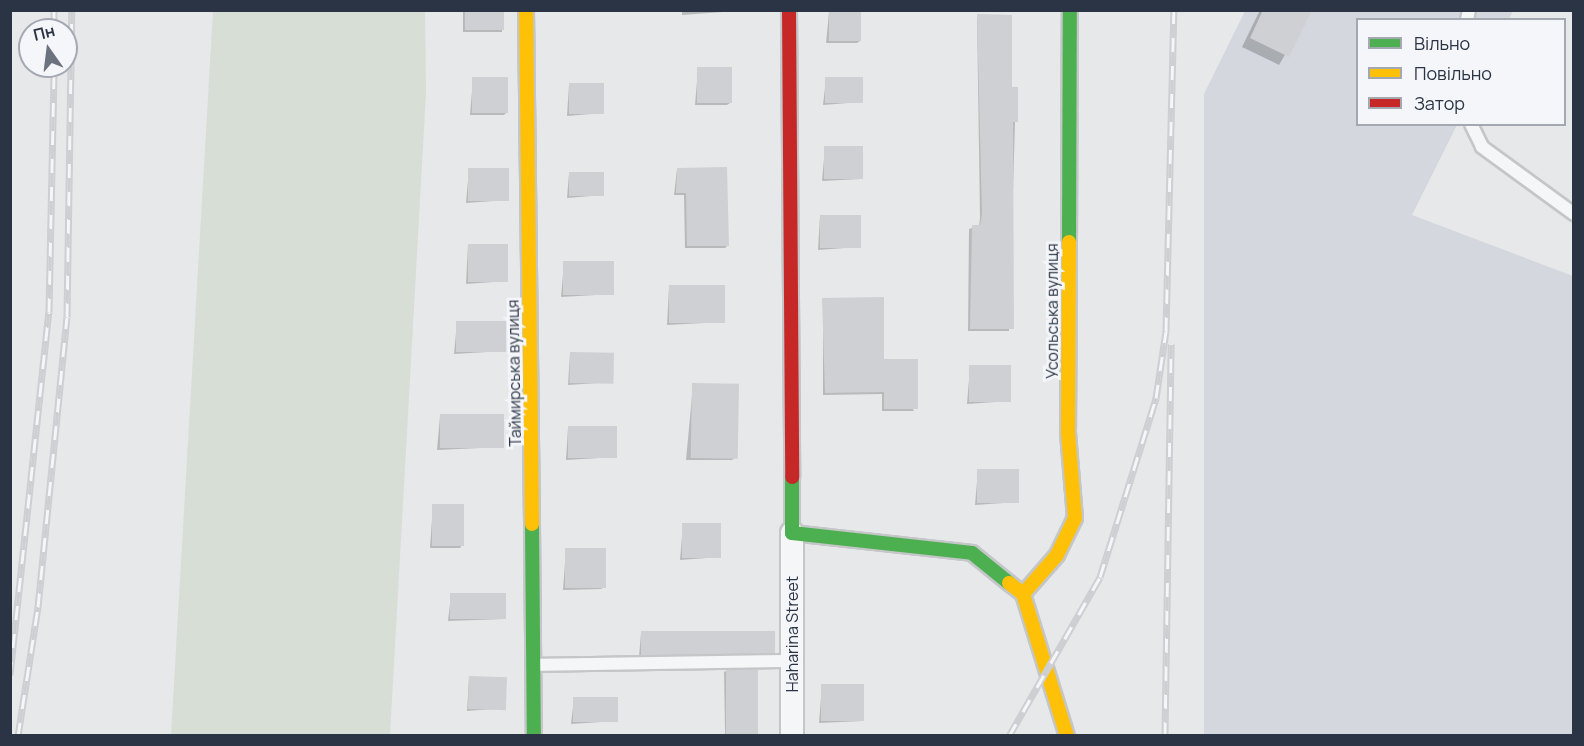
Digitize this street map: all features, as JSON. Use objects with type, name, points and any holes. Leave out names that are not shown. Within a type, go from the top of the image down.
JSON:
[{"type":"street","name":"Таймирська вулиця","points":[[526,10],[534,735]]},
{"type":"street","points":[[789,10],[792,532],[972,553],[1023,594],[1067,735]]},
{"type":"street","name":"Усольська вулиця","points":[[1023,594],[1057,555],[1075,518],[1068,433],[1070,10]]},
{"type":"street","name":"Haharina Street","points":[[792,532],[792,735]]},
{"type":"lane","points":[[1472,126],[1482,147],[1574,214]]},
{"type":"lane","points":[[533,665],[792,661]]},
{"type":"shaded area","points":[[213,11],[425,11],[426,93],[390,735],[171,735]]},
{"type":"shaded area","points":[[1245,11],[1513,11],[1510,18],[1356,18],[1356,126],[1456,126],[1412,215],[1573,276],[1573,735],[1204,736],[1204,94]]},
{"type":"building","points":[[465,10],[504,10],[504,30],[465,30]]},
{"type":"building","points":[[829,10],[861,10],[861,41],[829,41]]},
{"type":"building","points":[[1263,10],[1312,10],[1289,57],[1250,38]]},
{"type":"building","points":[[977,14],[1012,15],[1012,87],[1018,87],[1018,122],[1013,122],[1014,329],[970,329],[972,225],[980,225],[982,214]]},
{"type":"building","points":[[697,67],[732,67],[732,103],[697,103]]},
{"type":"building","points":[[472,77],[508,77],[508,113],[472,113]]},
{"type":"building","points":[[825,77],[863,77],[863,103],[825,103]]},
{"type":"building","points":[[569,83],[604,83],[604,114],[569,114]]},
{"type":"building","points":[[824,146],[863,146],[863,179],[824,179]]},
{"type":"building","points":[[727,167],[729,246],[687,246],[686,193],[676,193],[677,168]]},
{"type":"building","points":[[468,168],[509,168],[509,201],[468,201]]},
{"type":"building","points":[[569,172],[604,172],[604,196],[569,196]]},
{"type":"building","points":[[820,215],[861,215],[861,248],[820,248]]},
{"type":"building","points":[[468,244],[508,244],[508,282],[468,282]]},
{"type":"building","points":[[563,261],[614,261],[614,295],[563,295]]},
{"type":"building","points":[[669,285],[725,285],[725,323],[669,323]]},
{"type":"building","points":[[884,297],[884,359],[918,359],[918,409],[884,409],[884,392],[825,393],[822,298]]},
{"type":"building","points":[[456,321],[506,321],[506,352],[456,352]]},
{"type":"building","points":[[570,352],[614,353],[613,384],[569,383]]},
{"type":"building","points":[[969,365],[1011,365],[1011,402],[969,402]]},
{"type":"building","points":[[692,383],[739,384],[738,459],[691,458]]},
{"type":"building","points":[[440,414],[504,414],[504,448],[440,448]]},
{"type":"building","points":[[568,426],[617,426],[617,458],[568,458]]},
{"type":"building","points":[[977,469],[1019,469],[1019,503],[977,503]]},
{"type":"building","points":[[432,504],[464,504],[464,546],[432,546]]},
{"type":"building","points":[[682,523],[721,523],[721,558],[682,558]]},
{"type":"building","points":[[565,548],[606,548],[606,588],[565,588]]},
{"type":"building","points":[[450,593],[506,593],[506,619],[450,619]]},
{"type":"building","points":[[641,631],[775,631],[775,655],[641,655]]},
{"type":"building","points":[[726,670],[758,670],[758,735],[726,735]]},
{"type":"building","points":[[469,676],[507,677],[506,710],[468,709]]},
{"type":"building","points":[[821,684],[864,684],[864,721],[821,721]]},
{"type":"building","points":[[573,697],[618,697],[618,722],[573,722]]},
{"type":"railway","points":[[54,10],[54,18]]},
{"type":"railway","points":[[18,736],[38,607],[67,317],[72,10]]},
{"type":"railway","points":[[1009,736],[1100,577],[1156,398],[1166,331],[1174,10]]},
{"type":"railway","points":[[10,675],[49,312],[54,78]]},
{"type":"railway","points":[[1165,736],[1171,344]]},
{"type":"traffic: fast","points":[[1069,242],[1070,10]]},
{"type":"traffic: fast","points":[[792,477],[792,533],[972,553],[1009,583]]},
{"type":"traffic: fast","points":[[532,524],[534,736]]},
{"type":"traffic: slow","points":[[526,10],[532,524]]},
{"type":"traffic: slow","points":[[1023,594],[1057,555],[1075,518],[1068,433],[1069,242]]},
{"type":"traffic: slow","points":[[1009,583],[1023,594],[1067,736]]},
{"type":"traffic: jam","points":[[789,10],[792,477]]}]
